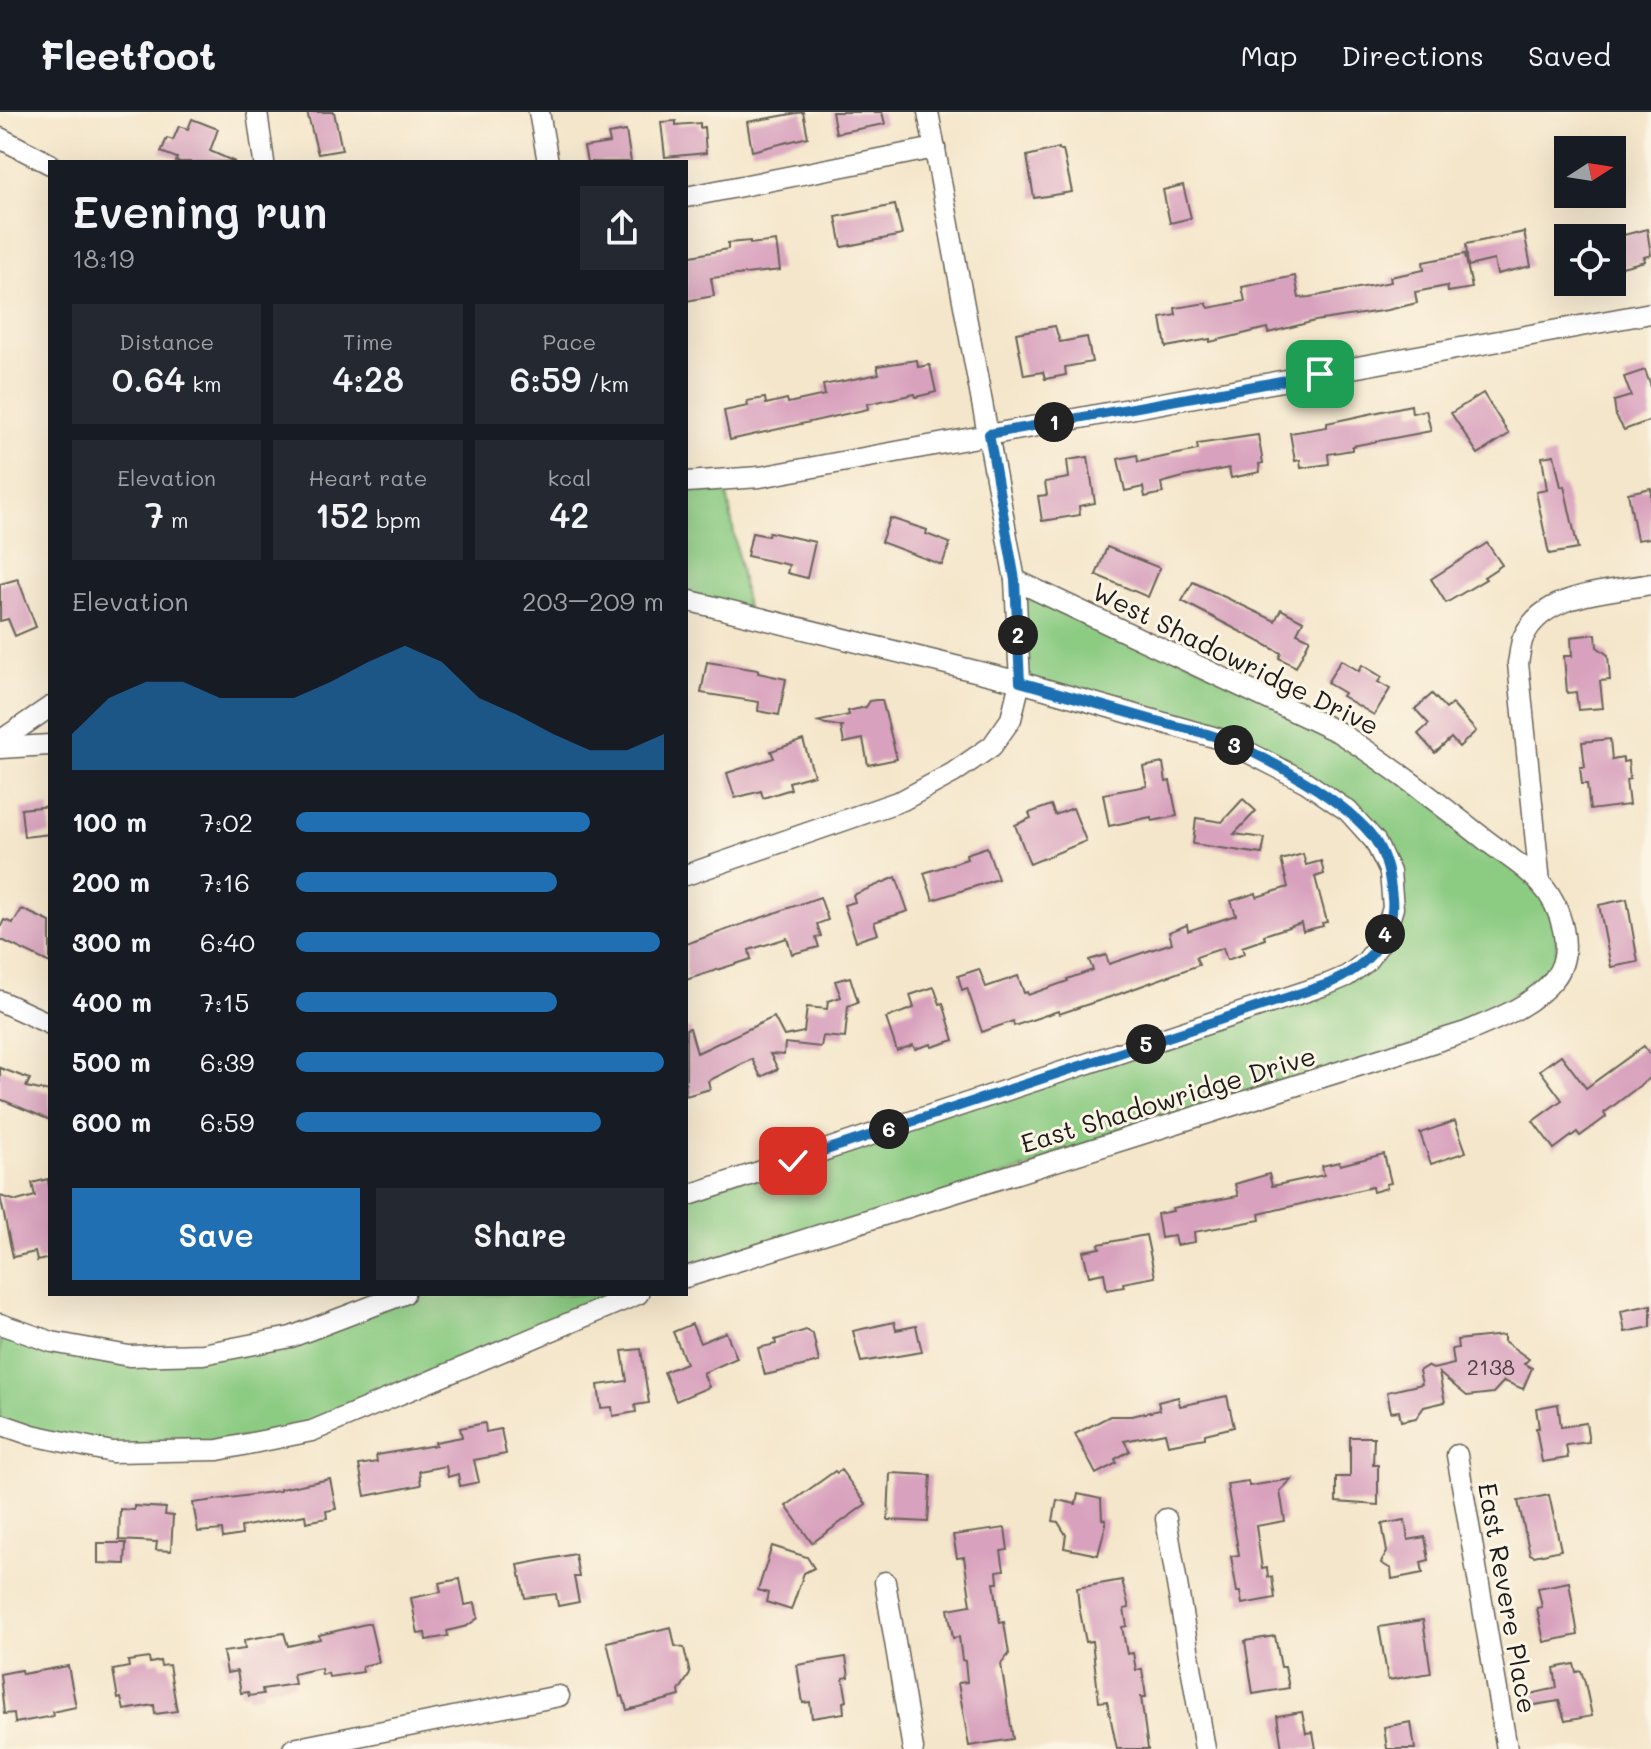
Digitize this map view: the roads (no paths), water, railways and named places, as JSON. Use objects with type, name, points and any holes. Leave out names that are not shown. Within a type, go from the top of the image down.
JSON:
[{"type":"street","points":[[257,112],[264,160]]},
{"type":"street","points":[[539,112],[548,160]]},
{"type":"street","points":[[688,874],[881,809],[928,788],[992,746],[1011,719],[1020,682],[1015,580],[928,112]]},
{"type":"street","points":[[0,138],[48,163]]},
{"type":"street","points":[[688,197],[935,148]]},
{"type":"street","points":[[688,482],[760,477],[1651,313]]},
{"type":"street","name":"West Shadowridge Drive","points":[[1015,580],[1338,732],[1388,763],[1540,883]]},
{"type":"street","points":[[1540,883],[1518,663],[1522,639],[1534,620],[1552,607],[1574,598],[1651,584]]},
{"type":"street","points":[[688,600],[1020,682],[1224,740],[1306,782],[1348,811],[1375,841],[1390,872],[1393,908],[1383,939],[1366,962],[1347,976],[1328,984],[688,1195]]},
{"type":"street","points":[[0,741],[48,708]]},
{"type":"street","points":[[0,748],[48,745]]},
{"type":"street","name":"East Shadowridge Drive","points":[[688,1276],[1466,1032],[1505,1016],[1534,998],[1556,977],[1567,944],[1557,911],[1540,883]]},
{"type":"street","points":[[0,1001],[48,1023]]},
{"type":"street","points":[[0,1324],[52,1342],[129,1356],[203,1354],[291,1337],[399,1296]]},
{"type":"street","points":[[0,1424],[32,1435],[112,1452],[234,1447],[312,1431],[633,1296]]},
{"type":"street","name":"East Revere Place","points":[[1457,1455],[1507,1749]]},
{"type":"street","points":[[1166,1519],[1205,1749]]},
{"type":"street","points":[[885,1582],[913,1749]]},
{"type":"street","points":[[293,1749],[559,1696]]}]
